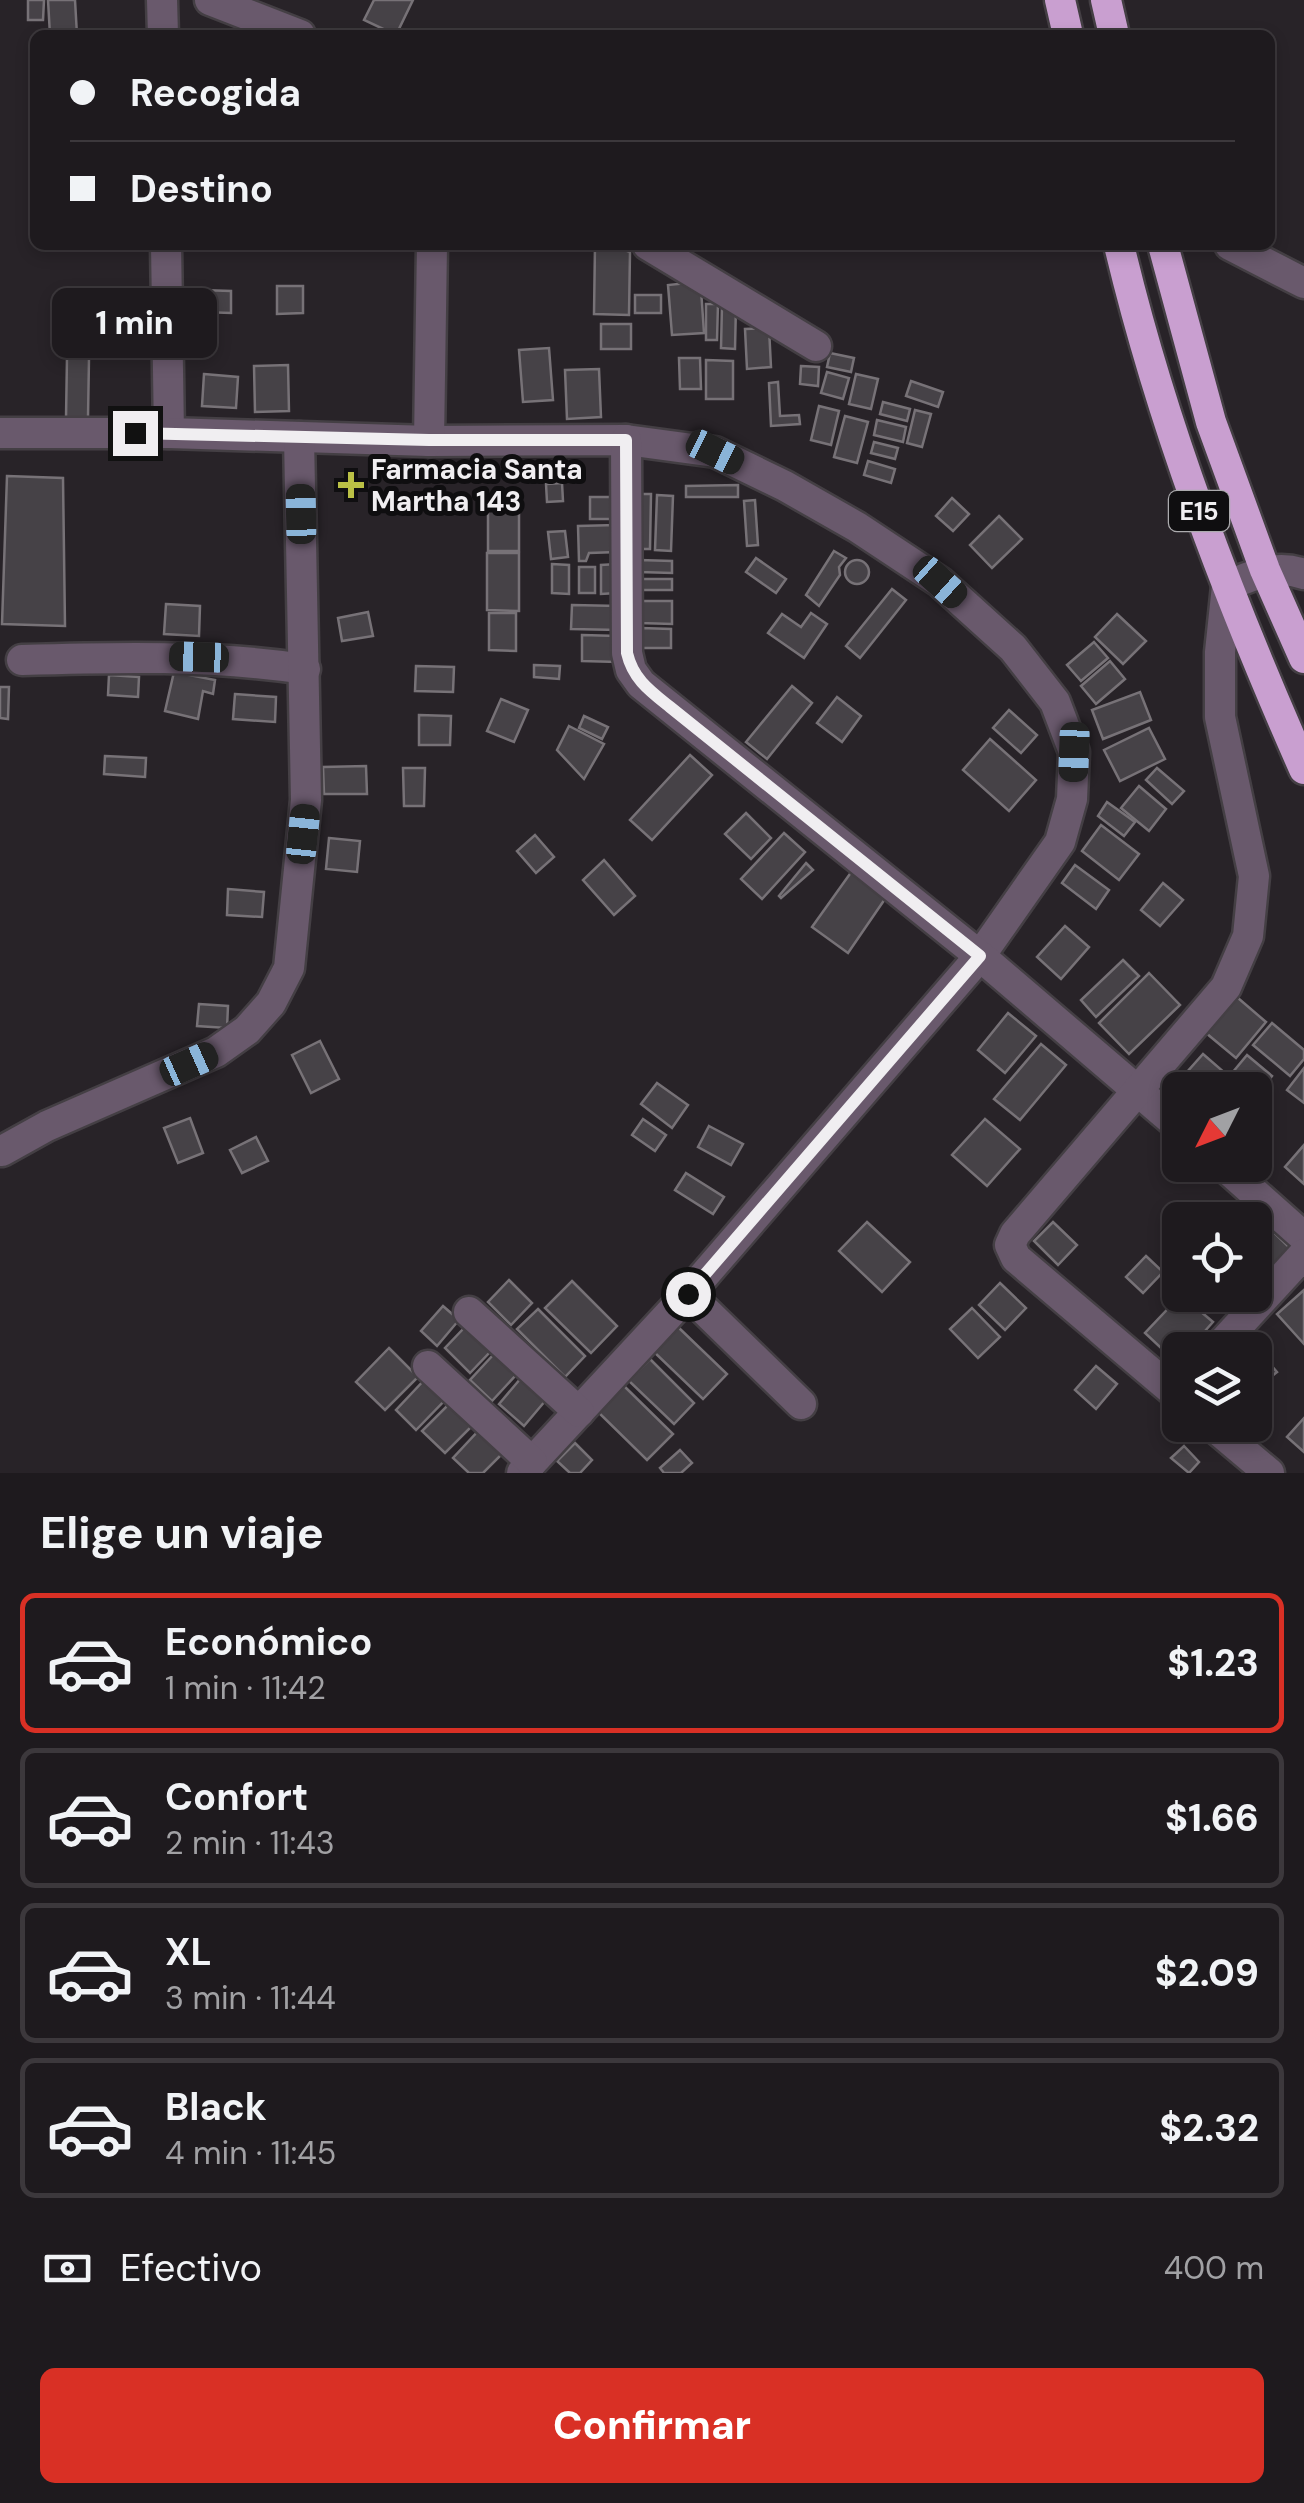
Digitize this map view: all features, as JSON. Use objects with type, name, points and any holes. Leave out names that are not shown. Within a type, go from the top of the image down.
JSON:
[{"type":"highway","points":[[1060,0],[1067,30]]},
{"type":"highway","points":[[1106,0],[1113,30]]},
{"type":"highway","name":"E15","points":[[1120,250],[1145,347],[1186,475],[1227,586],[1304,769]]},
{"type":"highway","name":"E15","points":[[1164,250],[1211,422],[1265,570],[1304,658]]},
{"type":"street","points":[[162,0],[162,30]]},
{"type":"street","points":[[210,0],[287,30]]},
{"type":"street","points":[[166,250],[169,433]]},
{"type":"street","points":[[429,440],[432,250]]},
{"type":"street","points":[[656,250],[816,346]]},
{"type":"street","points":[[1239,250],[1304,284]]},
{"type":"street","points":[[0,432],[626,440],[715,452],[857,527],[940,582],[1013,648],[1055,702],[1074,752],[1072,799],[1060,842],[980,956],[688,1294],[527,1467],[428,1366]]},
{"type":"street","points":[[2,1152],[47,1126],[216,1052],[247,1030],[272,1003],[289,968],[306,800],[299,438]]},
{"type":"street","points":[[626,440],[627,653],[631,670],[641,684],[980,956],[1162,1111]]},
{"type":"street","points":[[1162,1380],[1016,1258],[1010,1244],[1226,988],[1248,936],[1254,876],[1220,717],[1220,652],[1227,586],[1265,570],[1304,574]]},
{"type":"street","points":[[22,660],[163,656],[236,659],[305,669]]},
{"type":"street","points":[[1242,1182],[1304,1238]]},
{"type":"street","points":[[1232,1332],[1304,1254]]},
{"type":"street","points":[[688,1294],[801,1404]]},
{"type":"street","points":[[469,1312],[579,1412]]},
{"type":"street","points":[[1232,1442],[1268,1473]]},
{"type":"building","points":[[28,0],[44,0],[43,20],[28,20]]},
{"type":"building","points":[[48,0],[75,0],[77,30],[50,30]]},
{"type":"building","points":[[374,0],[413,0],[398,30],[385,30],[364,20]]},
{"type":"building","points":[[595,250],[630,252],[629,315],[594,314]]},
{"type":"building","points":[[687,283],[701,289],[704,333],[672,335],[668,285]]},
{"type":"building","points":[[277,286],[303,286],[303,313],[277,314]]},
{"type":"building","points":[[201,290],[231,291],[231,313],[202,312]]},
{"type":"building","points":[[635,295],[661,295],[661,313],[635,313]]},
{"type":"building","points":[[706,304],[718,304],[717,340],[706,340]]},
{"type":"building","points":[[722,305],[736,305],[735,349],[721,348]]},
{"type":"building","points":[[601,324],[631,324],[631,349],[601,349]]},
{"type":"building","points":[[769,328],[771,367],[747,369],[745,329]]},
{"type":"building","points":[[549,348],[553,400],[523,402],[519,350]]},
{"type":"building","points":[[830,353],[854,358],[851,372],[827,367]]},
{"type":"building","points":[[67,357],[89,358],[88,418],[66,418]]},
{"type":"building","points":[[679,358],[700,358],[701,389],[680,389]]},
{"type":"building","points":[[706,360],[733,361],[733,399],[706,399]]},
{"type":"building","points":[[288,365],[289,411],[255,412],[254,366]]},
{"type":"building","points":[[801,366],[819,367],[818,386],[800,384]]},
{"type":"building","points":[[599,369],[601,417],[567,419],[565,370]]},
{"type":"building","points":[[827,372],[849,378],[843,399],[821,393]]},
{"type":"building","points":[[204,374],[238,377],[236,408],[202,406]]},
{"type":"building","points":[[856,374],[878,379],[871,409],[849,404]]},
{"type":"building","points":[[911,381],[943,392],[938,407],[906,396]]},
{"type":"building","points":[[778,382],[780,416],[799,415],[800,424],[771,426],[769,383]]},
{"type":"building","points":[[883,402],[910,409],[907,421],[880,414]]},
{"type":"building","points":[[819,406],[839,411],[831,445],[811,440]]},
{"type":"building","points":[[915,410],[931,414],[922,447],[907,443]]},
{"type":"building","points":[[845,416],[868,422],[857,463],[834,457]]},
{"type":"building","points":[[877,420],[906,427],[903,442],[874,435]]},
{"type":"building","points":[[874,442],[898,448],[895,459],[871,453]]},
{"type":"building","points":[[868,461],[895,469],[891,483],[864,475]]},
{"type":"building","points":[[7,476],[63,478],[65,626],[2,624]]},
{"type":"building","points":[[562,483],[563,501],[547,502],[546,484]]},
{"type":"building","points":[[738,485],[738,497],[686,497],[686,486]]},
{"type":"building","points":[[639,494],[651,494],[650,549],[638,549]]},
{"type":"building","points":[[657,495],[673,496],[671,551],[655,550]]},
{"type":"building","points":[[488,496],[519,496],[519,551],[488,551]]},
{"type":"building","points":[[590,497],[614,497],[614,519],[590,519]]},
{"type":"building","points":[[952,498],[969,514],[953,531],[936,516]]},
{"type":"building","points":[[755,500],[758,545],[747,546],[744,501]]},
{"type":"building","points":[[999,516],[1022,539],[992,568],[970,545]]},
{"type":"building","points":[[616,525],[617,552],[589,553],[586,561],[579,561],[578,526]]},
{"type":"building","points":[[565,531],[568,557],[551,559],[548,532]]},
{"type":"building","points":[[834,551],[846,558],[839,567],[840,575],[819,606],[806,595]]},
{"type":"building","points":[[487,553],[519,553],[519,611],[487,610]]},
{"type":"building","points":[[756,558],[786,579],[776,593],[746,572]]},
{"type":"building","points":[[639,560],[672,561],[672,573],[639,572]]},
{"type":"building","points":[[857,560],[869,572],[857,584],[845,572]]},
{"type":"building","points":[[552,564],[569,565],[569,594],[552,593]]},
{"type":"building","points":[[617,564],[617,593],[601,594],[601,565]]},
{"type":"building","points":[[579,567],[595,567],[595,593],[579,593]]},
{"type":"building","points":[[639,579],[672,579],[672,590],[639,590]]},
{"type":"building","points":[[892,589],[906,600],[860,658],[846,646]]},
{"type":"building","points":[[640,601],[672,601],[672,624],[640,623]]},
{"type":"building","points":[[166,604],[200,606],[199,636],[164,634]]},
{"type":"building","points":[[572,605],[619,606],[619,630],[571,629]]},
{"type":"building","points":[[368,612],[373,636],[342,641],[338,618]]},
{"type":"building","points":[[489,613],[516,613],[516,651],[489,650]]},
{"type":"building","points":[[811,613],[827,624],[804,658],[768,633],[782,614],[801,627]]},
{"type":"building","points":[[1117,614],[1146,641],[1123,664],[1095,637]]},
{"type":"building","points":[[641,628],[671,629],[671,648],[641,648]]},
{"type":"building","points":[[582,635],[618,636],[618,662],[582,661]]},
{"type":"building","points":[[1094,642],[1108,658],[1081,681],[1067,665]]},
{"type":"building","points":[[1110,661],[1125,679],[1096,704],[1081,686]]},
{"type":"building","points":[[534,665],[560,666],[559,679],[534,677]]},
{"type":"building","points":[[416,666],[454,667],[453,692],[415,691]]},
{"type":"building","points":[[174,672],[215,680],[213,694],[203,691],[198,719],[165,711]]},
{"type":"building","points":[[109,675],[139,677],[138,697],[108,695]]},
{"type":"building","points":[[792,686],[812,703],[767,759],[746,742]]},
{"type":"building","points":[[0,687],[9,687],[8,719],[0,718]]},
{"type":"building","points":[[1140,692],[1151,720],[1103,739],[1092,710]]},
{"type":"building","points":[[235,694],[276,697],[275,722],[233,719]]},
{"type":"building","points":[[837,697],[861,716],[842,742],[817,723]]},
{"type":"building","points":[[501,699],[528,710],[514,742],[487,731]]},
{"type":"building","points":[[1009,710],[1037,735],[1021,753],[993,728]]},
{"type":"building","points":[[419,715],[451,716],[450,745],[419,745]]},
{"type":"building","points":[[584,716],[608,727],[602,739],[579,728]]},
{"type":"building","points":[[569,726],[604,744],[584,779],[557,750]]},
{"type":"building","points":[[1149,728],[1165,759],[1120,781],[1104,750]]},
{"type":"building","points":[[990,739],[1036,780],[1009,811],[963,770]]},
{"type":"building","points":[[690,755],[712,775],[652,840],[630,820]]},
{"type":"building","points":[[105,756],[146,758],[145,777],[104,774]]},
{"type":"building","points":[[366,766],[367,794],[324,794],[323,767]]},
{"type":"building","points":[[403,768],[425,768],[424,806],[404,806]]},
{"type":"building","points":[[1157,768],[1184,791],[1172,804],[1146,780]]},
{"type":"building","points":[[1139,786],[1166,809],[1149,831],[1121,808]]},
{"type":"building","points":[[1107,802],[1135,822],[1124,836],[1098,816]]},
{"type":"building","points":[[746,813],[771,838],[751,859],[725,834]]},
{"type":"building","points":[[1101,825],[1139,854],[1119,880],[1082,851]]},
{"type":"building","points":[[784,833],[805,852],[762,899],[741,879]]},
{"type":"building","points":[[535,835],[554,857],[536,873],[517,851]]},
{"type":"building","points":[[329,838],[360,841],[357,872],[326,869]]},
{"type":"building","points":[[604,860],[635,896],[614,915],[583,880]]},
{"type":"building","points":[[806,863],[813,870],[781,898],[779,896]]},
{"type":"building","points":[[1075,865],[1109,890],[1096,909],[1062,883]]},
{"type":"building","points":[[852,871],[887,896],[848,953],[812,927]]},
{"type":"building","points":[[1163,883],[1183,900],[1160,926],[1141,910]]},
{"type":"building","points":[[228,889],[264,892],[262,917],[227,915]]},
{"type":"building","points":[[1065,926],[1089,947],[1061,979],[1037,957]]},
{"type":"building","points":[[1123,960],[1139,976],[1096,1017],[1081,1000]]},
{"type":"building","points":[[1149,973],[1180,1005],[1129,1054],[1099,1023]]},
{"type":"building","points":[[1231,992],[1266,1022],[1236,1058],[1200,1028]]},
{"type":"building","points":[[199,1004],[228,1006],[227,1028],[197,1026]]},
{"type":"building","points":[[1008,1013],[1036,1036],[1005,1073],[978,1050]]},
{"type":"building","points":[[1272,1023],[1304,1050],[1304,1059],[1290,1076],[1253,1045]]},
{"type":"building","points":[[320,1041],[339,1079],[311,1093],[292,1055]]},
{"type":"building","points":[[1041,1044],[1066,1065],[1020,1120],[994,1099]]},
{"type":"building","points":[[1203,1054],[1224,1072],[1187,1072]]},
{"type":"building","points":[[1247,1055],[1267,1072],[1233,1072]]},
{"type":"building","points":[[1304,1068],[1304,1103],[1287,1090]]},
{"type":"building","points":[[657,1083],[688,1105],[672,1128],[641,1104]]},
{"type":"building","points":[[190,1118],[203,1153],[178,1163],[164,1128]]},
{"type":"building","points":[[643,1119],[666,1135],[655,1151],[632,1135]]},
{"type":"building","points":[[985,1119],[1020,1149],[987,1186],[952,1155]]},
{"type":"building","points":[[709,1126],[743,1144],[731,1165],[698,1147]]},
{"type":"building","points":[[256,1137],[268,1161],[242,1173],[230,1150]]},
{"type":"building","points":[[1304,1145],[1304,1184],[1285,1167]]},
{"type":"building","points":[[686,1173],[724,1197],[713,1214],[675,1190]]},
{"type":"building","points":[[867,1222],[910,1262],[882,1292],[839,1251]]},
{"type":"building","points":[[1053,1222],[1077,1245],[1058,1265],[1034,1241]]},
{"type":"building","points":[[1272,1231],[1291,1249],[1272,1269]]},
{"type":"building","points":[[1146,1256],[1162,1271],[1143,1293],[1126,1277]]},
{"type":"building","points":[[509,1280],[532,1303],[511,1325],[488,1302]]},
{"type":"building","points":[[572,1281],[617,1326],[591,1353],[545,1308]]},
{"type":"building","points":[[1000,1283],[1026,1308],[1005,1330],[979,1305]]},
{"type":"building","points":[[1304,1290],[1304,1344],[1277,1314]]},
{"type":"building","points":[[443,1306],[459,1320],[437,1346],[421,1331]]},
{"type":"building","points":[[972,1308],[1000,1337],[978,1358],[950,1329]]},
{"type":"building","points":[[538,1309],[585,1356],[565,1377],[517,1329]]},
{"type":"building","points":[[1165,1312],[1201,1312],[1213,1322],[1204,1332],[1162,1332],[1162,1349],[1145,1333]]},
{"type":"building","points":[[465,1327],[490,1352],[470,1373],[445,1348]]},
{"type":"building","points":[[678,1327],[727,1374],[703,1399],[654,1352]]},
{"type":"building","points":[[389,1348],[418,1377],[385,1410],[356,1382]]},
{"type":"building","points":[[494,1354],[516,1375],[492,1401],[470,1380]]},
{"type":"building","points":[[650,1359],[694,1403],[674,1424],[629,1381]]},
{"type":"building","points":[[1096,1366],[1117,1384],[1096,1409],[1075,1390]]},
{"type":"building","points":[[428,1376],[449,1396],[416,1430],[396,1410]]},
{"type":"building","points":[[521,1378],[546,1400],[524,1426],[499,1404]]},
{"type":"building","points":[[622,1384],[673,1434],[647,1460],[596,1410]]},
{"type":"building","points":[[449,1404],[472,1426],[445,1453],[422,1431]]},
{"type":"building","points":[[1304,1418],[1304,1452],[1287,1437]]},
{"type":"building","points":[[480,1429],[504,1452],[483,1473],[469,1473],[453,1458]]},
{"type":"building","points":[[575,1443],[592,1460],[580,1473],[570,1473],[557,1461]]},
{"type":"building","points":[[1184,1446],[1199,1462],[1189,1473],[1171,1458]]},
{"type":"building","points":[[680,1450],[692,1463],[681,1473],[664,1473],[660,1468]]},
{"type":"place","name":"Farmacia Santa Martha 143","points":[[351,485]]},
{"type":"route","points":[[135,433],[626,440],[627,653],[631,670],[641,684],[980,956],[688,1294]]}]
